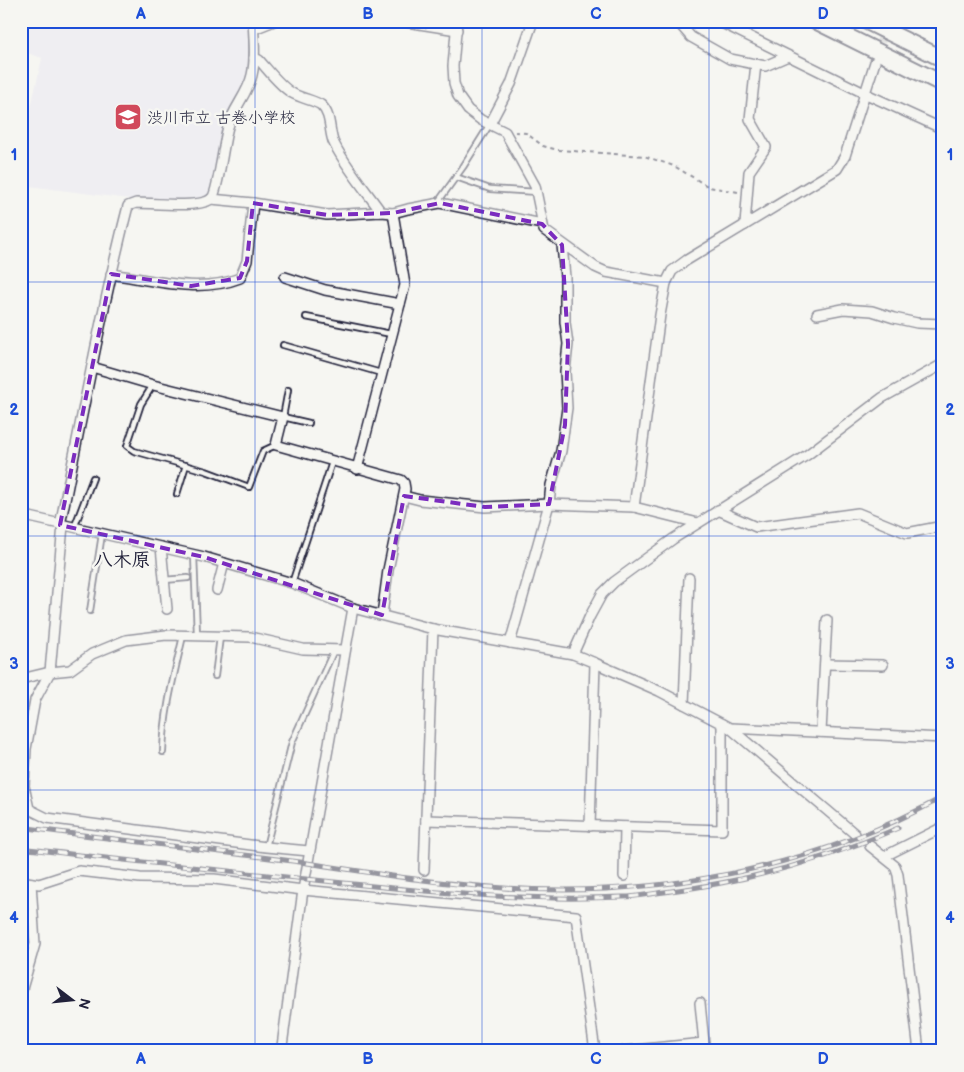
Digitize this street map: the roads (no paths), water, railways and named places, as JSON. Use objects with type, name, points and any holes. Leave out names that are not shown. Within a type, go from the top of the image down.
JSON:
[{"type":"highway","points":[[816,21],[943,84]]},
{"type":"highway","points":[[866,21],[943,59]]},
{"type":"street","points":[[274,21],[253,25],[254,58],[252,76],[233,112],[228,126],[217,183],[211,199],[205,203],[195,204],[136,203],[128,206],[111,274],[62,525],[50,672],[35,700],[22,783],[28,809],[47,818],[309,851]]},
{"type":"street","points":[[400,21],[457,26],[454,83],[458,96],[468,110],[505,132],[536,186],[544,230],[562,245],[606,272],[666,283]]},
{"type":"street","points":[[490,124],[511,84],[532,21]]},
{"type":"street","points":[[676,21],[691,37],[730,59],[765,66],[788,56]]},
{"type":"street","points":[[718,21],[864,94],[943,129]]},
{"type":"street","points":[[254,58],[259,60],[290,92],[303,99],[319,103],[324,108],[328,115],[333,141],[381,212]]},
{"type":"street","points":[[634,507],[660,315],[666,283],[672,271],[837,169],[845,156],[875,62]]},
{"type":"street","points":[[745,225],[749,172],[766,147],[750,119],[756,64]]},
{"type":"street","points":[[211,199],[253,203],[327,215],[393,213],[437,204],[542,224]]},
{"type":"street","points":[[111,274],[191,286],[226,283],[240,278],[247,261],[253,203]]},
{"type":"street","points":[[357,469],[405,286],[393,213]]},
{"type":"street","points":[[510,643],[561,451],[567,408],[565,371],[568,344],[565,322],[565,276],[562,245]]},
{"type":"street","points":[[285,278],[325,290],[400,304]]},
{"type":"street","points":[[817,314],[843,309],[872,311],[917,323],[943,324]]},
{"type":"street","points":[[573,654],[602,594],[614,582],[646,557],[807,455],[882,398],[943,364]]},
{"type":"street","points":[[92,367],[153,385],[283,417],[276,446],[401,480],[404,483],[404,496],[388,570],[382,615]]},
{"type":"street","points":[[404,496],[420,500],[485,507],[548,504],[634,507],[698,523]]},
{"type":"street","points":[[718,510],[756,527],[858,513],[907,533],[943,526]]},
{"type":"street","points":[[21,516],[224,563],[292,583],[352,608],[433,629],[573,654],[684,704],[726,726],[855,834]]},
{"type":"street","points":[[160,547],[167,609]]},
{"type":"street","points":[[217,590],[224,563]]},
{"type":"street","points":[[684,704],[689,578]]},
{"type":"street","points":[[282,1046],[309,851],[352,608]]},
{"type":"street","points":[[821,732],[827,620]]},
{"type":"street","points":[[424,870],[433,629]]},
{"type":"street","points":[[21,679],[50,672],[70,670],[92,654],[126,640],[166,635],[197,634],[250,637],[303,649],[345,650]]},
{"type":"street","points":[[590,826],[595,663]]},
{"type":"street","points":[[825,664],[883,665]]},
{"type":"street","points":[[726,726],[943,738]]},
{"type":"street","points":[[426,820],[722,830],[726,726]]},
{"type":"street","points":[[624,876],[625,827]]},
{"type":"street","points":[[885,856],[943,827]]},
{"type":"street","points":[[870,846],[885,856],[895,866],[898,876],[919,1051]]},
{"type":"street","points":[[21,881],[39,884],[79,871],[140,878],[214,879],[303,890],[576,916],[595,1051]]},
{"type":"street","points":[[21,992],[35,944],[31,882]]},
{"type":"street","points":[[624,1051],[704,1043],[700,1003]]},
{"type":"lane","points":[[437,204],[490,124]]},
{"type":"lane","points":[[456,177],[490,189],[536,192]]},
{"type":"lane","points":[[306,317],[393,335]]},
{"type":"lane","points":[[283,345],[383,374]]},
{"type":"lane","points":[[153,385],[141,404],[127,446],[134,451],[186,465],[249,487],[264,451],[276,446]]},
{"type":"lane","points":[[288,390],[283,417],[309,422]]},
{"type":"lane","points":[[292,583],[332,462]]},
{"type":"lane","points":[[177,494],[186,465]]},
{"type":"lane","points":[[74,528],[93,478]]},
{"type":"lane","points":[[90,611],[102,534]]},
{"type":"lane","points":[[194,555],[197,634]]},
{"type":"lane","points":[[164,580],[188,578]]},
{"type":"lane","points":[[164,752],[164,732],[170,692],[184,635]]},
{"type":"lane","points":[[215,676],[220,635]]},
{"type":"lane","points":[[266,847],[292,742],[334,650]]},
{"type":"tunnel","points":[[877,55],[887,21]]},
{"type":"tunnel","points":[[855,834],[870,846]]},
{"type":"railway","points":[[21,827],[271,858],[455,884],[560,890],[674,883],[730,874],[786,861],[840,843],[893,822],[943,797]]},
{"type":"railway","points":[[21,848],[424,891],[543,898],[628,897],[700,887],[786,868],[843,850],[898,828]]},
{"type":"place","name":"渋川市立 古巻小学校","points":[[128,117]]},
{"type":"district","name":"八木原","points":[[122,559]]}]
